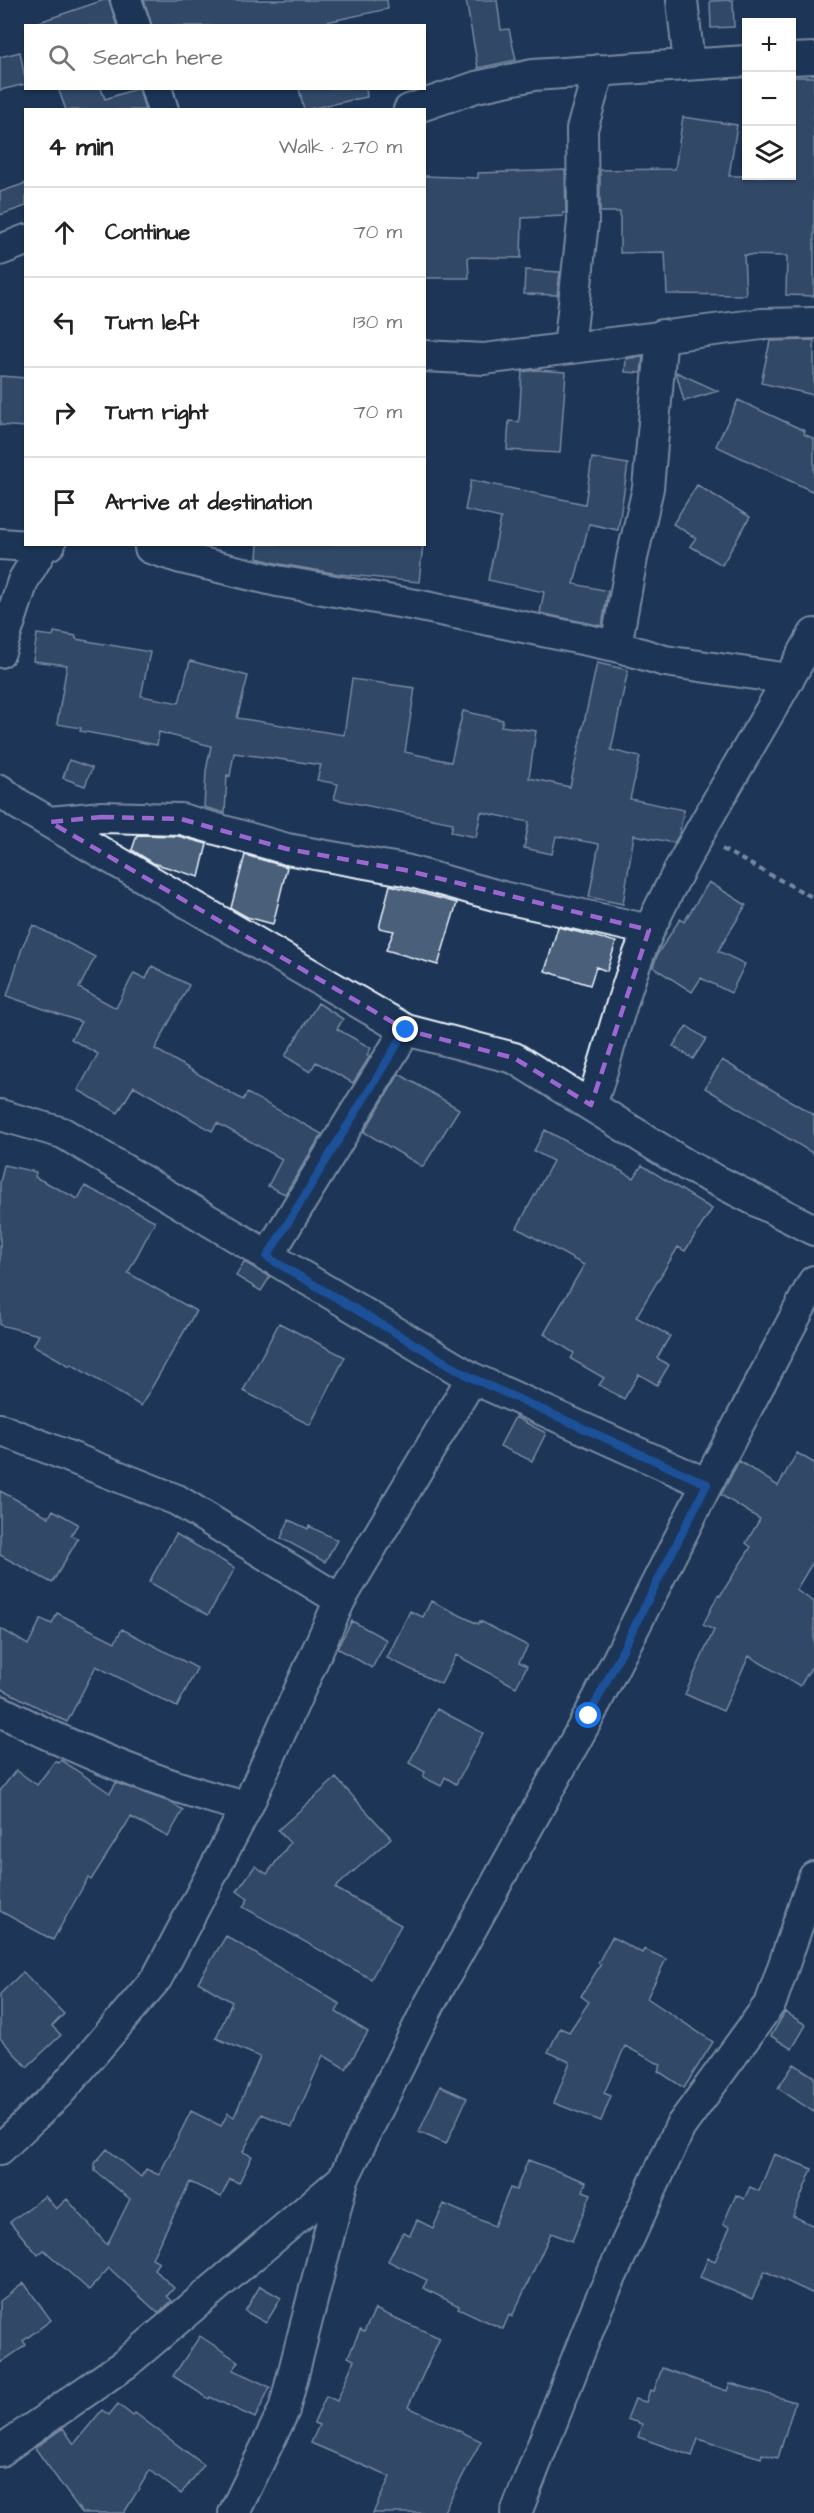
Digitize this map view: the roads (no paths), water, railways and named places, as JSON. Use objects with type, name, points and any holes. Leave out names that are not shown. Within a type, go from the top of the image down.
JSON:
[{"type":"street","points":[[126,0],[134,24]]},
{"type":"street","points":[[682,0],[689,64]]},
{"type":"street","points":[[796,59],[814,58]]},
{"type":"street","points":[[415,108],[476,87],[533,75],[742,61]]},
{"type":"street","points":[[569,348],[583,222],[582,129],[599,70]]},
{"type":"street","points":[[157,90],[162,108]]},
{"type":"street","points":[[0,250],[24,241]]},
{"type":"street","points":[[426,356],[484,359],[762,324],[814,323]]},
{"type":"street","points":[[616,646],[648,488],[662,335]]},
{"type":"street","points":[[0,544],[24,545]]},
{"type":"street","points":[[0,652],[23,581],[46,546]]},
{"type":"street","points":[[146,546],[277,581],[416,605],[616,646],[665,661],[789,679]]},
{"type":"street","points":[[591,1105],[610,1051],[624,998],[650,930],[699,837],[814,633]]},
{"type":"street","points":[[0,790],[50,822],[406,1030],[514,1058],[688,1166],[814,1230]]},
{"type":"street","points":[[50,822],[102,817],[181,819],[287,849],[405,870],[502,897],[650,930]]},
{"type":"street","points":[[267,1257],[406,1030]]},
{"type":"street","points":[[0,1115],[63,1133],[472,1378],[707,1484]]},
{"type":"street","points":[[234,2513],[284,2410],[343,2179],[428,2007],[589,1716],[814,1281]]},
{"type":"street","points":[[0,2149],[59,2093],[157,1978],[246,1807],[340,1600],[472,1378]]},
{"type":"street","points":[[0,1429],[177,1500],[340,1600]]},
{"type":"street","points":[[0,1711],[53,1738],[188,1791],[246,1807]]},
{"type":"street","points":[[516,2513],[598,2305],[680,2127],[771,2002],[814,1877]]},
{"type":"street","points":[[0,2451],[124,2364],[343,2179]]}]
